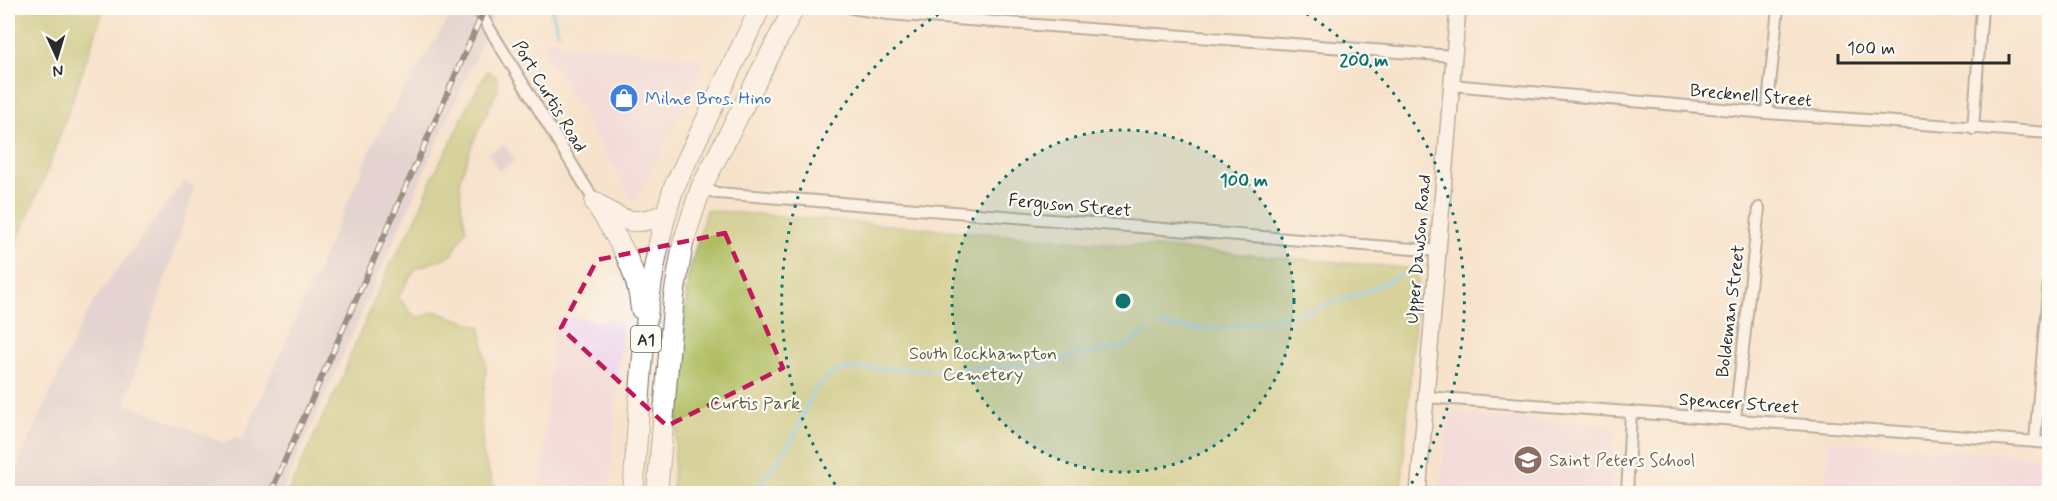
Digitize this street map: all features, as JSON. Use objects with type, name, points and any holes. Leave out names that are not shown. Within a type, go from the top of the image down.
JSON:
[{"type":"highway","name":"A1","points":[[633,494],[645,348],[657,246],[674,187],[760,8]]},
{"type":"highway","name":"A1","points":[[657,494],[674,296],[683,243],[701,188],[794,8]]},
{"type":"highway","points":[[595,202],[617,218],[627,221],[648,220],[666,214]]},
{"type":"highway","points":[[595,202],[625,251],[635,273],[640,292],[645,348]]},
{"type":"street","name":"Port Curtis Road","points":[[477,8],[595,202]]},
{"type":"street","points":[[852,8],[888,14],[1453,56]]},
{"type":"street","name":"Upper Dawson Road","points":[[1418,494],[1458,8]]},
{"type":"street","points":[[1767,113],[1778,8]]},
{"type":"street","points":[[1973,129],[1982,8]]},
{"type":"street","name":"Brecknell Street","points":[[1450,85],[1767,113],[2049,133]]},
{"type":"street","name":"Ferguson Street","points":[[701,188],[717,193],[1437,251]]},
{"type":"street","name":"Boldeman Street","points":[[1735,419],[1759,208]]},
{"type":"street","points":[[2035,441],[2049,268]]},
{"type":"street","name":"Spencer Street","points":[[1426,396],[2049,443]]},
{"type":"street","points":[[1627,494],[1631,412]]},
{"type":"highlighted area","points":[[725,233],[783,368],[667,426],[561,328],[597,260]]},
{"type":"shaded area","points":[[455,8],[497,8],[282,493],[8,494],[8,487],[93,302],[184,181],[195,188],[125,403],[225,443],[235,437],[242,440],[379,131]]},
{"type":"shaded area","points":[[542,40],[706,59],[637,200],[632,200],[541,43]]},
{"type":"shaded area","points":[[504,144],[515,161],[498,171],[488,153]]},
{"type":"shaded area","points":[[555,316],[622,322],[610,491],[541,486]]},
{"type":"shaded area","name":"Saint Peters School","points":[[1447,413],[1616,426],[1611,493],[1440,493]]},
{"type":"shaded area","points":[[1829,441],[2049,457],[2049,493],[1824,493]]},
{"type":"green space","points":[[8,8],[103,8],[103,12],[46,174],[8,260]]},
{"type":"green space","points":[[487,71],[496,76],[498,89],[473,142],[460,179],[461,206],[466,229],[452,255],[415,269],[398,297],[414,316],[423,317],[434,311],[481,327],[486,369],[481,416],[483,454],[496,493],[288,493],[341,382],[352,351],[390,266],[416,219],[433,176]]},
{"type":"green space","name":"South Rockhampton Cemetery","points":[[706,210],[1419,269],[1401,493],[672,493],[687,281]]},
{"type":"waterway","points":[[551,8],[558,32]]},
{"type":"waterway","points":[[1160,325],[1194,329],[1230,327],[1307,312],[1362,293],[1402,275]]},
{"type":"waterway","points":[[754,494],[794,437],[813,391],[828,376],[840,370],[856,368],[946,370],[1051,361],[1124,346],[1149,331]]},
{"type":"railway","points":[[270,494],[485,8]]},
{"type":"place","name":"Milne Bros. Hino","points":[[624,98]]},
{"type":"place","name":"Saint Peters School","points":[[1528,460]]},
{"type":"park label","name":"Curtis Park","points":[[755,403]]}]
